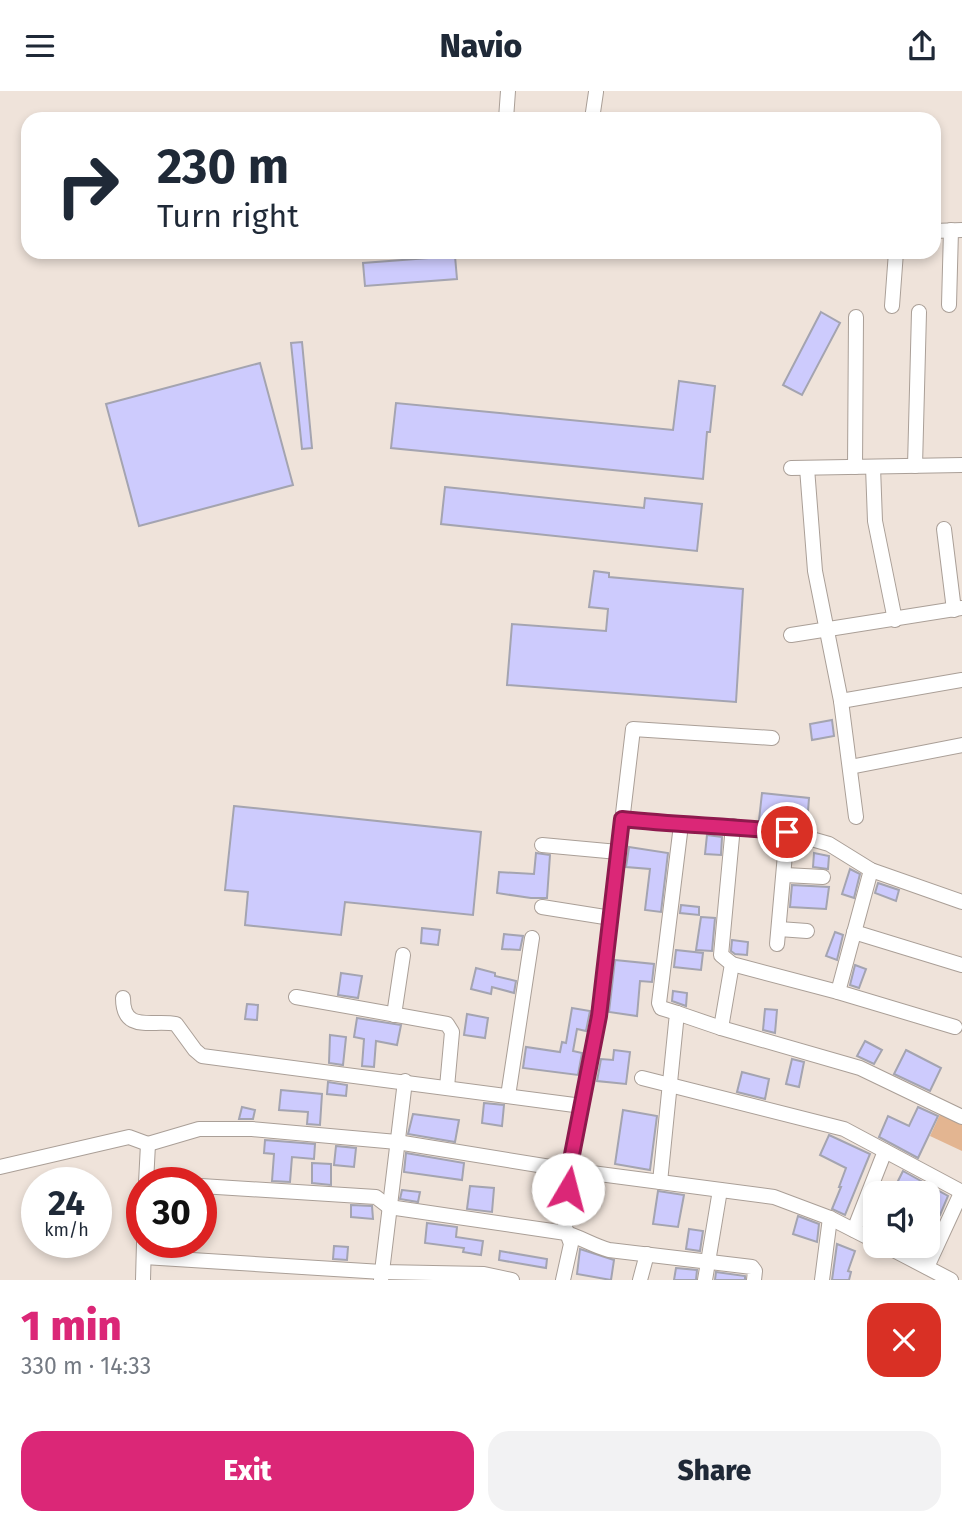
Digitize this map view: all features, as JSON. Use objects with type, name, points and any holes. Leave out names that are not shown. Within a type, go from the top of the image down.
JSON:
[{"type":"street","points":[[506,112],[508,91]]},
{"type":"street","points":[[593,112],[596,92]]},
{"type":"street","points":[[949,305],[956,230]]},
{"type":"street","points":[[892,306],[895,259]]},
{"type":"street","points":[[915,466],[919,312]]},
{"type":"street","points":[[855,467],[856,317]]},
{"type":"street","points":[[791,468],[962,465]]},
{"type":"street","points":[[873,467],[875,521],[895,620]]},
{"type":"street","points":[[807,468],[815,571],[841,701],[856,817]]},
{"type":"street","points":[[791,635],[958,609],[944,529]]},
{"type":"street","points":[[841,701],[962,680]]},
{"type":"street","points":[[563,1280],[570,1244],[566,1233],[569,1170],[599,1016],[634,729],[772,738]]},
{"type":"street","points":[[850,767],[962,745]]},
{"type":"street","points":[[622,819],[787,832],[829,844],[871,870],[962,902]]},
{"type":"street","points":[[681,825],[659,1003],[662,1007],[721,1028],[860,1068],[962,1117]]},
{"type":"street","points":[[733,826],[722,955],[732,964],[955,1027]]},
{"type":"street","points":[[777,944],[787,832]]},
{"type":"street","points":[[542,845],[618,852]]},
{"type":"street","points":[[838,992],[871,870]]},
{"type":"street","points":[[785,876],[823,877]]},
{"type":"street","points":[[542,907],[611,918]]},
{"type":"street","points":[[779,929],[807,931]]},
{"type":"street","points":[[854,932],[962,964]]},
{"type":"street","points":[[508,1096],[532,938]]},
{"type":"street","points":[[394,1014],[403,955]]},
{"type":"street","points":[[721,1028],[732,964]]},
{"type":"street","points":[[296,997],[447,1024],[452,1032],[447,1087]]},
{"type":"street","points":[[123,998],[123,1008],[130,1020],[136,1023],[176,1024],[202,1056],[582,1106]]},
{"type":"street","points":[[660,1182],[677,1013]]},
{"type":"street","points":[[642,1078],[844,1129],[962,1192],[927,1266]]},
{"type":"street","points":[[382,1276],[405,1081]]},
{"type":"street","points":[[0,1167],[129,1137],[148,1144],[198,1129],[252,1129],[397,1142],[569,1170],[774,1197],[863,1235]]},
{"type":"street","points":[[147,1167],[148,1144]]},
{"type":"street","points":[[854,1230],[885,1151]]},
{"type":"street","points":[[217,1187],[376,1197],[389,1207],[566,1233],[587,1239],[596,1246],[752,1267],[755,1271],[754,1280]]},
{"type":"street","points":[[705,1280],[720,1190]]},
{"type":"street","points":[[822,1280],[830,1219]]},
{"type":"street","points":[[640,1280],[647,1254]]},
{"type":"street","points":[[143,1280],[144,1258]]},
{"type":"street","points":[[217,1258],[382,1276],[484,1274],[512,1280]]},
{"type":"street","points":[[911,1258],[951,1280]]},
{"type":"shaded area","points":[[941,1112],[962,1122],[962,1151],[930,1136]]},
{"type":"building","points":[[455,259],[457,279],[365,286],[363,263]]},
{"type":"building","points":[[821,312],[840,323],[802,395],[783,385]]},
{"type":"building","points":[[302,342],[312,448],[302,449],[291,343]]},
{"type":"building","points":[[260,363],[293,485],[139,526],[106,404]]},
{"type":"building","points":[[679,381],[715,386],[703,479],[391,448],[396,403],[673,430]]},
{"type":"building","points":[[445,487],[644,508],[645,498],[702,504],[697,551],[441,524]]},
{"type":"building","points":[[594,571],[609,573],[609,577],[743,589],[736,702],[507,685],[512,624],[606,631],[608,609],[589,607]]},
{"type":"building","points":[[832,720],[834,736],[812,740],[810,724]]},
{"type":"building","points":[[762,793],[809,798],[807,825],[759,820]]},
{"type":"building","points":[[234,806],[481,832],[473,915],[345,902],[341,935],[245,925],[248,892],[225,890]]},
{"type":"building","points":[[707,835],[722,837],[721,855],[705,854]]},
{"type":"building","points":[[629,847],[668,853],[661,912],[645,910],[650,869],[626,867]]},
{"type":"building","points":[[536,853],[550,855],[547,898],[497,893],[499,872],[534,874]]},
{"type":"building","points":[[814,853],[829,856],[828,869],[813,867]]},
{"type":"building","points":[[850,869],[860,874],[854,898],[842,894]]},
{"type":"building","points":[[878,883],[899,890],[896,901],[875,893]]},
{"type":"building","points":[[792,885],[829,887],[826,909],[790,907]]},
{"type":"building","points":[[681,905],[699,907],[699,915],[680,913]]},
{"type":"building","points":[[701,917],[715,918],[712,951],[696,950]]},
{"type":"building","points":[[422,928],[440,930],[438,945],[421,943]]},
{"type":"building","points":[[835,932],[843,935],[837,960],[826,956]]},
{"type":"building","points":[[504,934],[523,936],[520,950],[502,949]]},
{"type":"building","points":[[732,940],[748,942],[747,955],[731,951]]},
{"type":"building","points":[[676,950],[703,953],[701,970],[674,967]]},
{"type":"building","points":[[615,960],[654,964],[652,982],[640,981],[637,1016],[609,1012]]},
{"type":"building","points":[[855,965],[866,969],[859,988],[850,985]]},
{"type":"building","points":[[476,968],[516,981],[514,993],[492,987],[491,994],[471,989]]},
{"type":"building","points":[[341,973],[362,976],[358,998],[338,995]]},
{"type":"building","points":[[673,991],[687,993],[686,1006],[672,1001]]},
{"type":"building","points":[[247,1004],[258,1005],[257,1020],[245,1019]]},
{"type":"building","points":[[572,1008],[590,1011],[586,1031],[577,1029],[573,1051],[582,1053],[578,1075],[523,1068],[526,1047],[560,1052],[562,1042],[566,1043]]},
{"type":"building","points":[[765,1009],[777,1010],[775,1033],[763,1030]]},
{"type":"building","points":[[467,1014],[488,1018],[485,1038],[464,1035]]},
{"type":"building","points":[[357,1018],[401,1025],[397,1045],[376,1041],[374,1067],[362,1066],[364,1039],[354,1037]]},
{"type":"building","points":[[330,1035],[346,1037],[343,1065],[329,1063]]},
{"type":"building","points":[[865,1041],[882,1050],[874,1064],[857,1056]]},
{"type":"building","points":[[614,1050],[630,1052],[626,1084],[597,1081],[601,1059],[613,1060]]},
{"type":"building","points":[[906,1050],[941,1068],[930,1091],[894,1074]]},
{"type":"building","points":[[792,1059],[804,1062],[799,1087],[786,1084]]},
{"type":"building","points":[[742,1072],[769,1079],[765,1099],[737,1092]]},
{"type":"building","points":[[328,1082],[347,1085],[346,1096],[327,1094]]},
{"type":"building","points":[[281,1090],[322,1094],[320,1125],[307,1124],[308,1112],[279,1110]]},
{"type":"building","points":[[484,1103],[504,1105],[502,1126],[482,1123]]},
{"type":"building","points":[[242,1107],[255,1110],[253,1119],[239,1119]]},
{"type":"building","points":[[918,1107],[938,1116],[918,1158],[879,1137],[888,1116],[909,1126]]},
{"type":"building","points":[[623,1110],[657,1116],[650,1170],[615,1164]]},
{"type":"building","points":[[413,1114],[459,1120],[455,1142],[408,1134]]},
{"type":"building","points":[[829,1135],[870,1154],[845,1215],[832,1209],[846,1168],[820,1155]]},
{"type":"building","points":[[265,1140],[315,1144],[314,1159],[292,1157],[290,1182],[272,1181],[274,1154],[264,1153]]},
{"type":"building","points":[[336,1146],[356,1148],[354,1167],[334,1165]]},
{"type":"building","points":[[406,1153],[464,1163],[462,1180],[404,1172]]},
{"type":"building","points":[[312,1163],[331,1164],[331,1185],[312,1183]]},
{"type":"building","points":[[903,1171],[921,1181],[898,1181]]},
{"type":"building","points":[[541,1182],[558,1186],[557,1200],[538,1195]]},
{"type":"building","points":[[470,1186],[494,1188],[492,1212],[467,1209]]},
{"type":"building","points":[[402,1190],[420,1192],[418,1202],[400,1199]]},
{"type":"building","points":[[658,1191],[684,1195],[678,1227],[653,1224]]},
{"type":"building","points":[[940,1192],[948,1196],[940,1215]]},
{"type":"building","points":[[351,1205],[372,1206],[373,1219],[351,1217]]},
{"type":"building","points":[[798,1216],[819,1224],[817,1242],[793,1234]]},
{"type":"building","points":[[427,1223],[457,1227],[456,1237],[483,1241],[481,1255],[463,1252],[464,1248],[425,1243]]},
{"type":"building","points":[[689,1229],[703,1231],[700,1251],[686,1249]]},
{"type":"building","points":[[837,1244],[855,1251],[848,1271],[851,1272],[849,1280],[832,1280]]},
{"type":"building","points":[[334,1246],[348,1247],[347,1260],[333,1259]]},
{"type":"building","points":[[580,1249],[614,1260],[611,1280],[577,1274]]},
{"type":"building","points":[[500,1251],[547,1259],[546,1268],[499,1260]]},
{"type":"building","points":[[676,1268],[697,1270],[696,1280],[674,1280]]},
{"type":"building","points":[[716,1272],[745,1276],[745,1280],[715,1280]]},
{"type":"route","points":[[568,1189],[569,1170],[599,1016],[622,819],[787,832]]}]
